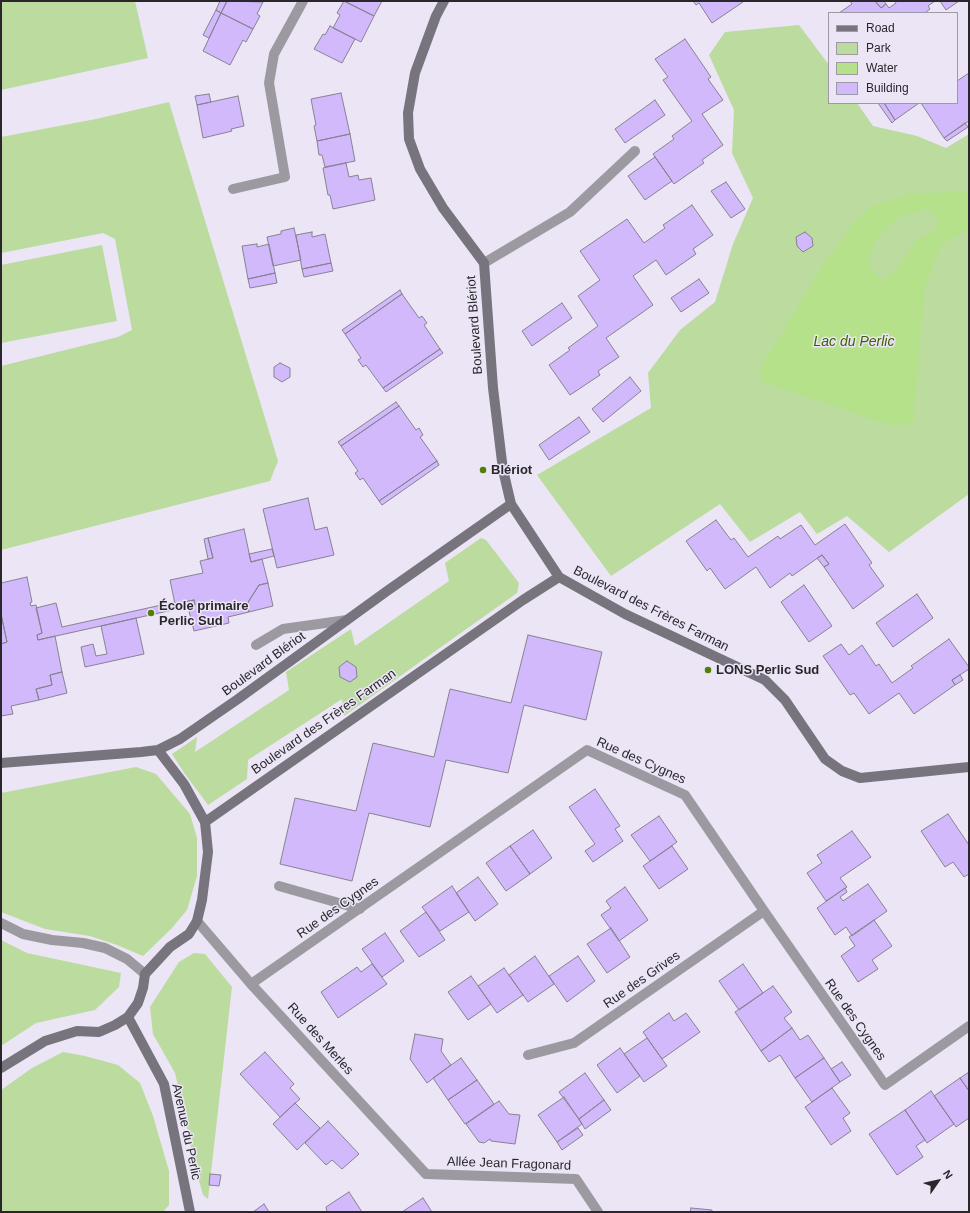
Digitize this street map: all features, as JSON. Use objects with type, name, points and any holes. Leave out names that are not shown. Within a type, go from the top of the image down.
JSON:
[{"type":"street","points":[[233,189],[285,177],[269,83],[274,54],[303,1]]},
{"type":"street","name":"Boulevard Blériot","points":[[444,1],[436,16],[416,73],[408,113],[409,139],[420,169],[442,208],[484,263],[493,388],[499,444],[511,504],[559,577]]},
{"type":"street","points":[[484,263],[570,212],[635,151]]},
{"type":"street","name":"Boulevard Blériot","points":[[1,763],[158,750],[180,739],[511,504]]},
{"type":"street","name":"Boulevard des Frères Farman","points":[[205,822],[517,604],[559,577],[625,614],[765,680],[785,700],[825,759],[842,772],[860,778],[969,767]]},
{"type":"street","points":[[256,645],[283,630],[347,620]]},
{"type":"street","points":[[1,1068],[45,1041],[77,1031],[99,1032],[128,1017],[138,1003],[143,988],[145,974],[170,947],[189,934],[197,921],[202,900],[208,852],[205,822],[184,784],[158,750]]},
{"type":"street","name":"Rue des Cygnes","points":[[251,984],[587,750],[685,795],[885,1085],[969,1026]]},
{"type":"street","points":[[279,886],[360,909]]},
{"type":"street","name":"Rue des Grives","points":[[528,1055],[574,1043],[764,911]]},
{"type":"street","name":"Rue des Merles","points":[[197,921],[251,984],[426,1174]]},
{"type":"street","points":[[1,923],[23,934],[52,940],[83,943],[105,948],[127,959],[145,974]]},
{"type":"street","name":"Avenue du Perlic","points":[[128,1017],[164,1084],[190,1212]]},
{"type":"street","name":"Allée Jean Fragonard","points":[[426,1174],[576,1179],[598,1212]]},
{"type":"green space","points":[[1,1],[135,1],[148,58],[1,90]]},
{"type":"green space","points":[[799,25],[828,64],[828,104],[858,104],[873,126],[917,136],[946,148],[969,134],[969,494],[889,552],[847,516],[817,534],[800,512],[750,542],[720,504],[611,576],[537,475],[651,408],[648,373],[680,330],[715,302],[733,244],[753,198],[732,153],[734,110],[709,55],[725,32]]},
{"type":"green space","points":[[169,102],[278,461],[270,481],[1,550],[1,366],[118,337],[132,330],[115,239],[103,233],[1,253],[1,137],[96,119]]},
{"type":"green space","points":[[102,245],[117,321],[1,343],[1,265]]},
{"type":"green space","points":[[481,538],[486,540],[519,583],[517,593],[344,716],[342,699],[248,760],[247,779],[208,805],[172,754],[197,737],[195,752],[289,690],[286,672],[351,629],[355,646],[449,581],[445,563]]},
{"type":"green space","points":[[136,767],[156,774],[190,814],[197,838],[197,876],[187,910],[172,928],[143,956],[90,936],[45,929],[1,912],[1,793]]},
{"type":"green space","points":[[1,940],[27,953],[121,973],[119,987],[95,1010],[36,1023],[1,1046]]},
{"type":"green space","points":[[194,953],[205,954],[232,987],[208,1199],[203,1195],[193,1159],[175,1073],[153,1034],[150,1007],[179,962]]},
{"type":"green space","points":[[63,1052],[118,1065],[140,1083],[153,1116],[169,1171],[169,1205],[163,1212],[1,1212],[1,1090],[32,1068]]},
{"type":"water","name":"Lac du Perlic","points":[[969,191],[969,229],[963,231],[940,246],[925,287],[913,424],[889,425],[763,382],[759,371],[824,263],[855,222],[871,207],[909,194]],"holes":[[[927,209],[935,215],[937,223],[935,230],[919,239],[907,253],[895,272],[883,281],[872,271],[869,259],[878,236],[900,216]]]},
{"type":"building","points":[[220,1],[227,1],[221,13],[216,10]]},
{"type":"building","points":[[227,1],[263,2],[257,14],[260,16],[253,29],[221,13]]},
{"type":"building","points":[[344,1],[374,16],[361,42],[333,28],[340,15],[337,13]]},
{"type":"building","points":[[344,1],[382,1],[374,16]]},
{"type":"building","points":[[693,1],[743,2],[712,23],[699,3],[696,5]]},
{"type":"building","points":[[850,1],[875,1],[881,8],[886,4],[889,8],[896,3],[895,1],[935,1],[928,6],[930,9],[926,12],[840,12],[852,4]]},
{"type":"building","points":[[875,1],[884,1],[886,4],[881,8]]},
{"type":"building","points":[[940,1],[959,1],[946,10]]},
{"type":"building","points":[[216,10],[221,13],[209,38],[203,35]]},
{"type":"building","points":[[221,13],[253,29],[246,42],[243,40],[230,65],[203,51]]},
{"type":"building","points":[[330,26],[355,39],[342,63],[314,49]]},
{"type":"building","points":[[685,39],[711,77],[708,79],[723,100],[702,114],[723,145],[702,160],[704,163],[674,184],[653,154],[674,139],[672,136],[692,121],[663,80],[668,77],[655,59]]},
{"type":"building","points":[[969,73],[969,121],[944,138],[922,104],[958,104],[958,80]]},
{"type":"building","points":[[341,93],[350,134],[317,141],[314,126],[316,125],[311,99]]},
{"type":"building","points":[[209,94],[211,102],[197,105],[195,96]]},
{"type":"building","points":[[238,96],[244,126],[231,129],[232,131],[203,138],[197,105]]},
{"type":"building","points":[[655,100],[665,115],[625,143],[615,129]]},
{"type":"building","points":[[879,104],[885,104],[895,120],[892,123]]},
{"type":"building","points":[[885,104],[918,104],[895,120]]},
{"type":"building","points":[[965,123],[968,127],[947,141],[944,138]]},
{"type":"building","points":[[350,134],[355,161],[325,167],[322,155],[319,155],[317,141]]},
{"type":"building","points":[[655,157],[672,181],[645,200],[628,176]]},
{"type":"building","points":[[346,163],[349,177],[358,175],[359,180],[371,178],[375,200],[333,209],[330,195],[328,195],[323,168]]},
{"type":"building","points":[[726,182],[745,209],[731,218],[711,191]]},
{"type":"building","points":[[692,205],[713,235],[693,249],[696,254],[666,275],[656,260],[633,276],[653,305],[606,338],[619,357],[598,371],[600,375],[570,395],[549,365],[570,350],[568,348],[598,326],[578,296],[600,280],[580,251],[627,219],[644,243],[665,228],[663,225]]},
{"type":"building","points":[[294,228],[301,260],[273,266],[267,237],[281,234],[281,231]]},
{"type":"building","points":[[312,232],[312,237],[325,234],[331,263],[302,269],[296,235]]},
{"type":"building","points":[[805,232],[812,238],[813,246],[803,252],[797,246],[796,237]]},
{"type":"building","points":[[257,244],[257,247],[269,244],[275,273],[248,279],[242,246]]},
{"type":"building","points":[[331,263],[333,271],[304,277],[302,269]]},
{"type":"building","points":[[275,273],[277,283],[250,288],[248,279]]},
{"type":"building","points":[[699,279],[709,293],[681,312],[671,298]]},
{"type":"building","points":[[400,290],[402,294],[345,334],[342,330]]},
{"type":"building","points":[[402,294],[419,318],[422,316],[427,323],[424,325],[440,349],[383,388],[366,365],[363,367],[358,360],[361,358],[345,334]]},
{"type":"building","points":[[562,303],[572,318],[532,346],[522,331]]},
{"type":"building","points":[[440,349],[443,353],[386,392],[383,388]]},
{"type":"building","points":[[280,363],[290,368],[290,377],[282,382],[274,377],[274,367]]},
{"type":"building","points":[[630,377],[641,391],[603,422],[592,409]]},
{"type":"building","points":[[396,402],[399,406],[341,446],[338,442]]},
{"type":"building","points":[[399,406],[416,430],[419,428],[423,435],[420,437],[437,461],[379,501],[363,478],[360,480],[355,473],[358,471],[341,446]]},
{"type":"building","points":[[579,417],[590,432],[549,460],[539,445]]},
{"type":"building","points":[[437,461],[439,465],[382,505],[379,501]]},
{"type":"building","points":[[308,498],[315,530],[327,527],[334,555],[277,568],[263,509]]},
{"type":"building","points":[[716,520],[731,540],[734,538],[748,557],[778,536],[780,539],[801,525],[815,545],[845,524],[872,563],[869,565],[884,586],[853,609],[824,567],[829,564],[822,555],[792,576],[790,573],[770,588],[756,567],[725,589],[710,568],[707,571],[686,541]]},
{"type":"building","points":[[244,529],[251,562],[262,559],[268,583],[259,585],[247,604],[249,612],[228,617],[229,623],[194,631],[188,607],[195,605],[194,600],[175,604],[170,580],[203,573],[200,561],[213,558],[208,538]]},
{"type":"building","points":[[208,538],[213,558],[208,559],[204,539]]},
{"type":"building","points":[[272,549],[274,556],[251,562],[249,554]]},
{"type":"building","points":[[822,555],[829,564],[824,567],[817,558]]},
{"type":"building","points":[[27,577],[32,602],[30,603],[31,606],[36,605],[42,633],[37,635],[38,640],[55,636],[62,672],[50,675],[52,685],[36,689],[39,700],[11,706],[13,714],[1,716],[1,644],[7,642],[1,614],[1,583]]},
{"type":"building","points":[[268,583],[273,606],[249,612],[247,604],[259,585]]},
{"type":"building","points":[[804,585],[832,626],[809,642],[781,602]]},
{"type":"building","points":[[917,594],[933,618],[893,647],[876,623]]},
{"type":"building","points":[[194,600],[195,605],[38,640],[37,635],[42,633],[36,608],[56,603],[62,627],[175,602],[175,604]]},
{"type":"building","points":[[1,614],[7,642],[1,644]]},
{"type":"building","points":[[136,618],[144,654],[85,667],[81,647],[93,644],[96,656],[107,654],[101,626]]},
{"type":"building","points":[[528,635],[602,652],[586,720],[524,705],[508,773],[446,760],[430,827],[369,813],[352,881],[280,864],[295,798],[356,811],[373,743],[434,757],[450,689],[511,703]]},
{"type":"building","points":[[949,639],[969,669],[952,680],[955,685],[914,714],[899,693],[869,714],[854,693],[850,695],[823,656],[841,644],[849,655],[862,645],[876,666],[879,664],[892,683],[913,668],[911,666]]},
{"type":"building","points":[[347,661],[356,667],[357,677],[350,682],[340,677],[339,667]]},
{"type":"building","points":[[62,672],[67,693],[39,700],[36,689],[52,685],[50,675]]},
{"type":"building","points":[[960,675],[963,680],[955,685],[952,680]]},
{"type":"building","points":[[595,789],[620,826],[615,829],[623,841],[593,862],[585,851],[595,844],[569,807]]},
{"type":"building","points":[[948,814],[969,845],[969,874],[964,877],[953,862],[945,867],[921,831]]},
{"type":"building","points":[[659,816],[677,842],[650,861],[631,835]]},
{"type":"building","points":[[533,830],[552,858],[530,874],[510,846]]},
{"type":"building","points":[[852,831],[871,857],[840,878],[847,887],[826,901],[807,873],[822,863],[817,855]]},
{"type":"building","points":[[510,846],[530,874],[506,891],[486,863]]},
{"type":"building","points":[[672,846],[688,869],[659,889],[643,866]]},
{"type":"building","points":[[478,877],[498,904],[475,921],[456,893]]},
{"type":"building","points":[[868,884],[887,911],[852,936],[846,927],[835,935],[817,908],[845,888],[847,892],[840,897],[843,901]]},
{"type":"building","points":[[452,886],[469,912],[440,931],[422,907]]},
{"type":"building","points":[[625,887],[648,920],[619,941],[601,915],[611,908],[606,901]]},
{"type":"building","points":[[426,912],[445,940],[419,957],[400,931]]},
{"type":"building","points":[[874,920],[892,946],[872,960],[878,969],[858,982],[841,956],[855,946],[849,937]]},
{"type":"building","points":[[611,928],[630,957],[607,973],[587,944]]},
{"type":"building","points":[[385,933],[404,961],[382,977],[362,949]]},
{"type":"building","points":[[535,956],[554,984],[528,1002],[509,975]]},
{"type":"building","points":[[578,956],[595,981],[567,1002],[549,976]]},
{"type":"building","points":[[372,964],[387,984],[338,1018],[321,992],[357,967],[361,972]]},
{"type":"building","points":[[743,964],[763,993],[739,1010],[719,981]]},
{"type":"building","points":[[504,968],[523,995],[497,1013],[478,986]]},
{"type":"building","points":[[471,976],[491,1004],[468,1020],[448,992]]},
{"type":"building","points":[[773,986],[792,1012],[784,1018],[792,1028],[761,1051],[735,1012]]},
{"type":"building","points":[[669,1013],[674,1021],[686,1013],[700,1032],[662,1059],[643,1032]]},
{"type":"building","points":[[792,1028],[800,1040],[808,1035],[824,1058],[795,1078],[780,1055],[769,1062],[761,1051]]},
{"type":"building","points":[[415,1034],[443,1039],[441,1051],[451,1065],[427,1083],[410,1059]]},
{"type":"building","points":[[647,1038],[667,1066],[644,1082],[624,1054]]},
{"type":"building","points":[[620,1048],[640,1076],[617,1093],[597,1065]]},
{"type":"building","points":[[265,1052],[294,1084],[290,1088],[300,1099],[280,1117],[240,1074]]},
{"type":"building","points":[[461,1058],[477,1080],[448,1100],[433,1078]]},
{"type":"building","points":[[824,1058],[840,1082],[812,1102],[795,1078]]},
{"type":"building","points":[[842,1062],[851,1075],[840,1082],[831,1069]]},
{"type":"building","points":[[969,1072],[969,1091],[960,1078]]},
{"type":"building","points":[[585,1073],[604,1100],[579,1119],[559,1092]]},
{"type":"building","points":[[960,1078],[969,1091],[969,1118],[956,1127],[934,1096]]},
{"type":"building","points":[[477,1080],[494,1104],[465,1124],[448,1100]]},
{"type":"building","points":[[832,1088],[850,1113],[843,1118],[851,1131],[831,1145],[805,1107]]},
{"type":"building","points":[[931,1091],[954,1124],[927,1143],[905,1110]]},
{"type":"building","points":[[564,1097],[582,1124],[557,1142],[538,1115]]},
{"type":"building","points":[[604,1100],[611,1110],[585,1129],[579,1119]]},
{"type":"building","points":[[499,1101],[509,1114],[520,1115],[515,1144],[491,1141],[490,1139],[484,1143],[479,1142],[466,1124]]},
{"type":"building","points":[[295,1103],[320,1128],[297,1150],[273,1124]]},
{"type":"building","points":[[905,1110],[925,1140],[916,1146],[923,1157],[897,1175],[869,1134]]},
{"type":"building","points":[[328,1121],[359,1154],[342,1169],[332,1160],[326,1165],[305,1143]]},
{"type":"building","points":[[578,1128],[583,1135],[562,1150],[557,1142]]},
{"type":"building","points":[[210,1174],[221,1175],[219,1186],[209,1185]]},
{"type":"building","points":[[349,1192],[362,1212],[327,1212],[326,1207]]},
{"type":"building","points":[[423,1198],[432,1212],[402,1212]]},
{"type":"building","points":[[264,1204],[269,1212],[253,1212]]},
{"type":"building","points":[[691,1208],[712,1210],[712,1212],[690,1212]]},
{"type":"place","name":"Blériot","points":[[483,470]]},
{"type":"place","name":"École primaire Perlic Sud","points":[[151,613]]},
{"type":"place","name":"LONS Perlic Sud","points":[[708,670]]}]
